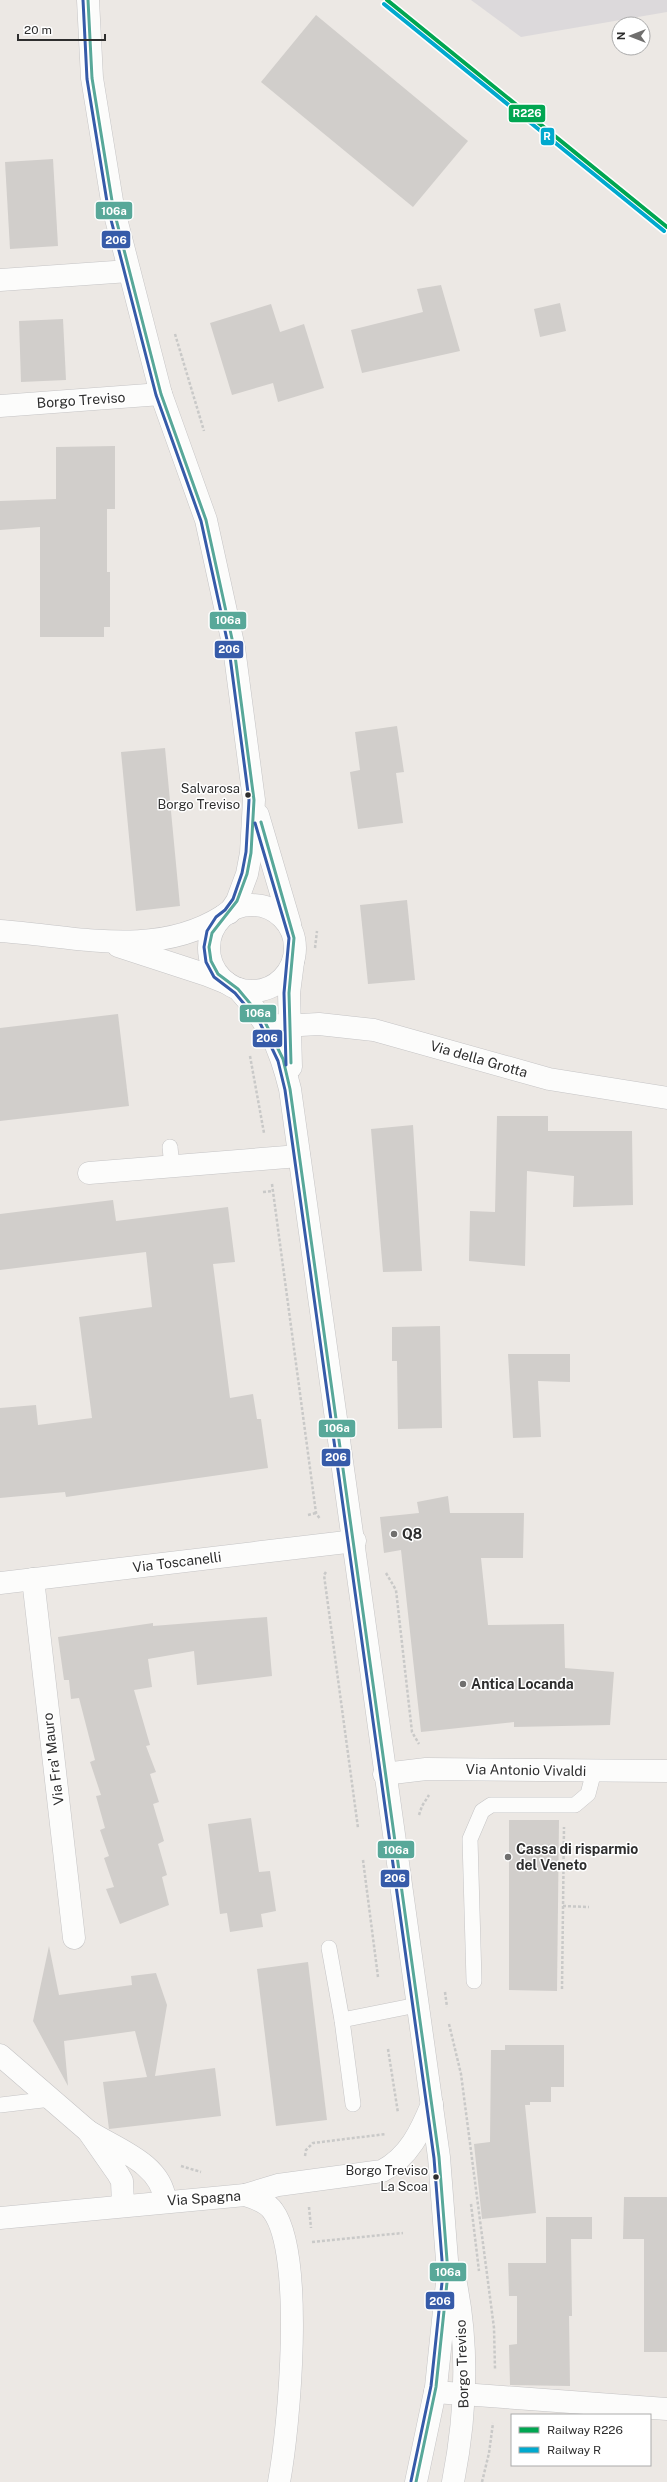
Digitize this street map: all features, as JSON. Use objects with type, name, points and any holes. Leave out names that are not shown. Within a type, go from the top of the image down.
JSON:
[{"type":"street","points":[[0,931],[107,943],[208,975],[233,986],[256,991],[269,987],[284,976],[294,956],[292,931],[254,800],[234,648],[206,520],[161,394],[113,207],[92,78],[88,0]]},
{"type":"street","points":[[0,280],[129,271]]},
{"type":"street","name":"Borgo Treviso","points":[[0,406],[161,394]]},
{"type":"street","points":[[233,986],[218,974],[211,961],[209,947],[212,933],[237,901],[247,874],[251,853],[254,800]]},
{"type":"street","points":[[107,943],[177,937],[200,930],[227,914],[248,905],[268,907],[282,916],[292,931]]},
{"type":"street","name":"Borgo Treviso","points":[[290,1089],[291,1026],[289,993],[294,956]]},
{"type":"street","name":"Borgo Treviso","points":[[233,986],[264,1020],[283,1059],[290,1089],[355,1541],[384,1774],[432,2104],[448,2246],[462,2330],[465,2395],[460,2444],[453,2482]]},
{"type":"street","name":"Via della Grotta","points":[[264,1020],[278,1026],[319,1024],[374,1030],[549,1079],[667,1098]]},
{"type":"street","points":[[89,1173],[171,1157],[299,1156]]},
{"type":"street","name":"Via Toscanelli","points":[[0,1583],[355,1541]]},
{"type":"street","name":"Via Fra' Mauro","points":[[33,1579],[74,1938]]},
{"type":"street","name":"Via Antonio Vivaldi","points":[[384,1774],[426,1769],[667,1771]]},
{"type":"street","points":[[0,2055],[88,2132],[140,2162],[154,2174],[162,2185],[165,2200]]},
{"type":"street","points":[[245,2194],[278,2185],[382,2171],[392,2166],[411,2147],[432,2104]]},
{"type":"street","points":[[88,2132],[122,2181],[124,2205]]},
{"type":"street","name":"Via Spagna","points":[[0,2218],[165,2200],[245,2194],[266,2204],[273,2210],[281,2228],[289,2268],[292,2316],[290,2398],[279,2482]]},
{"type":"street","name":"Borgo Treviso","points":[[416,2482],[435,2392],[446,2298],[448,2246]]},
{"type":"street","points":[[435,2392],[667,2409]]},
{"type":"lane","points":[[474,1981],[470,1839],[482,1811],[491,1805],[575,1805],[588,1794],[594,1771]]},
{"type":"lane","points":[[329,1948],[342,2020],[353,2104]]},
{"type":"lane","points":[[342,2020],[417,2006]]},
{"type":"lane","points":[[0,2105],[51,2100]]},
{"type":"path","points":[[250,1054],[265,1135],[269,1136]]},
{"type":"path","points":[[271,1178],[316,1513],[321,1520]]},
{"type":"path","points":[[263,1192],[273,1190]]},
{"type":"path","points":[[308,1515],[316,1513]]},
{"type":"path","points":[[328,1568],[324,1575],[358,1828]]},
{"type":"path","points":[[384,1570],[396,1590],[412,1735],[423,1749]]},
{"type":"path","points":[[346,1740],[353,1739]]},
{"type":"path","points":[[562,1989],[564,1823]]},
{"type":"path","points":[[363,1860],[378,1977]]},
{"type":"path","points":[[563,1906],[589,1907]]},
{"type":"path","points":[[448,2022],[461,2074],[494,2328],[495,2374]]},
{"type":"path","points":[[388,2049],[398,2118]]},
{"type":"path","points":[[458,2102],[464,2101]]},
{"type":"path","points":[[318,2142],[390,2133]]},
{"type":"path","points":[[308,2205],[312,2247]]},
{"type":"path","points":[[312,2242],[403,2233]]},
{"type":"path","points":[[482,2482],[489,2453],[494,2416]]},
{"type":"shaded area","points":[[471,0],[667,0],[667,12],[644,16],[611,16],[611,22],[521,37]]},
{"type":"building","points":[[316,15],[468,141],[413,207],[261,82]]},
{"type":"building","points":[[53,159],[58,246],[10,249],[5,162]]},
{"type":"building","points":[[441,285],[460,351],[362,373],[351,330],[423,312],[417,289]]},
{"type":"building","points":[[560,303],[566,331],[540,337],[534,309]]},
{"type":"building","points":[[271,304],[280,332],[304,324],[324,388],[278,402],[273,383],[232,395],[210,323]]},
{"type":"building","points":[[63,319],[66,380],[21,382],[19,321]]},
{"type":"building","points":[[115,446],[115,509],[107,509],[107,572],[110,572],[110,627],[104,627],[104,637],[40,637],[40,527],[0,530],[0,501],[56,499],[56,447]]},
{"type":"building","points":[[397,726],[404,772],[396,773],[403,823],[358,829],[350,772],[360,770],[355,732]]},
{"type":"building","points":[[165,748],[180,906],[136,911],[121,752]]},
{"type":"building","points":[[407,900],[415,980],[368,984],[360,905]]},
{"type":"building","points":[[118,1014],[129,1106],[0,1121],[0,1028]]},
{"type":"building","points":[[497,1116],[548,1116],[548,1131],[632,1131],[633,1205],[573,1207],[574,1176],[527,1171],[525,1266],[469,1261],[470,1211],[495,1212]]},
{"type":"building","points":[[413,1125],[422,1271],[383,1272],[371,1129]]},
{"type":"building","points":[[113,1200],[116,1221],[228,1207],[235,1262],[213,1264],[230,1398],[253,1394],[257,1419],[261,1419],[268,1468],[66,1497],[65,1492],[0,1498],[0,1408],[36,1405],[38,1425],[92,1418],[79,1317],[152,1307],[146,1252],[0,1270],[0,1214]]},
{"type":"building","points":[[440,1326],[442,1428],[398,1429],[397,1361],[392,1361],[392,1327]]},
{"type":"building","points":[[508,1354],[570,1354],[570,1382],[538,1381],[541,1437],[513,1438]]},
{"type":"building","points":[[448,1496],[450,1513],[524,1513],[523,1558],[481,1558],[488,1625],[564,1624],[565,1668],[614,1672],[610,1725],[514,1727],[514,1722],[421,1732],[401,1550],[384,1553],[380,1517],[419,1513],[417,1502]]},
{"type":"building","points":[[267,1617],[272,1676],[197,1685],[194,1651],[148,1659],[152,1687],[134,1690],[150,1745],[146,1746],[156,1772],[150,1774],[159,1802],[153,1804],[164,1841],[158,1844],[167,1875],[162,1877],[169,1905],[120,1924],[106,1889],[114,1887],[104,1858],[109,1856],[100,1830],[105,1828],[96,1796],[101,1795],[90,1762],[95,1760],[79,1698],[71,1699],[69,1680],[64,1680],[58,1637],[153,1623],[153,1626]]},
{"type":"building","points":[[251,1818],[259,1872],[270,1871],[276,1911],[261,1914],[263,1927],[230,1932],[227,1913],[220,1914],[208,1824]]},
{"type":"building","points":[[509,1820],[559,1820],[557,1991],[509,1990]]},
{"type":"building","points":[[49,1946],[59,1995],[132,1985],[131,1976],[156,1973],[167,2005],[155,2076],[215,2068],[221,2116],[109,2129],[103,2082],[147,2077],[135,2031],[64,2041],[68,2086],[33,2021]]},
{"type":"building","points":[[308,1962],[327,2120],[276,2126],[257,1969]]},
{"type":"building","points":[[505,2045],[564,2045],[564,2087],[551,2087],[551,2102],[530,2102],[530,2105],[525,2105],[536,2213],[482,2219],[474,2144],[490,2142],[491,2050],[505,2050]]},
{"type":"building","points":[[624,2197],[667,2197],[667,2352],[644,2352],[644,2239],[623,2239]]},
{"type":"building","points":[[546,2217],[592,2217],[592,2239],[571,2239],[572,2316],[569,2316],[570,2386],[510,2385],[509,2345],[517,2344],[517,2296],[509,2296],[508,2263],[546,2263]]},
{"type":"rail line","name":"R226","points":[[387,0],[667,227]]},
{"type":"rail line","name":"R","points":[[384,4],[664,231]]},
{"type":"transit line","name":"206","points":[[83,0],[87,79],[108,208],[156,395],[201,521],[229,649],[249,800],[246,852],[242,873],[233,899],[225,910],[216,917],[207,931],[204,947],[206,962],[214,977],[235,993],[260,1023],[278,1061],[285,1090],[434,2158],[443,2273],[431,2386],[411,2481]]},
{"type":"transit line","name":"106a","points":[[88,0],[92,78],[113,207],[161,394],[206,520],[234,648],[254,800],[251,853],[247,874],[237,901],[212,933],[209,947],[211,961],[218,974],[238,989],[264,1020],[283,1059],[290,1089],[439,2157],[448,2273],[436,2387],[416,2482]]},
{"type":"transit line","name":"106a","points":[[261,822],[294,938],[289,993],[291,1063]]},
{"type":"transit line","name":"206","points":[[255,823],[289,938],[284,993],[286,1065]]},
{"type":"place","name":"Salvarosa Borgo Treviso","points":[[248,795]]},
{"type":"place","name":"Q8","points":[[394,1534]]},
{"type":"place","name":"Antica Locanda","points":[[463,1684]]},
{"type":"place","name":"Cassa di risparmio del Veneto","points":[[508,1857]]},
{"type":"place","name":"Borgo Treviso La Scoa","points":[[436,2177]]}]
